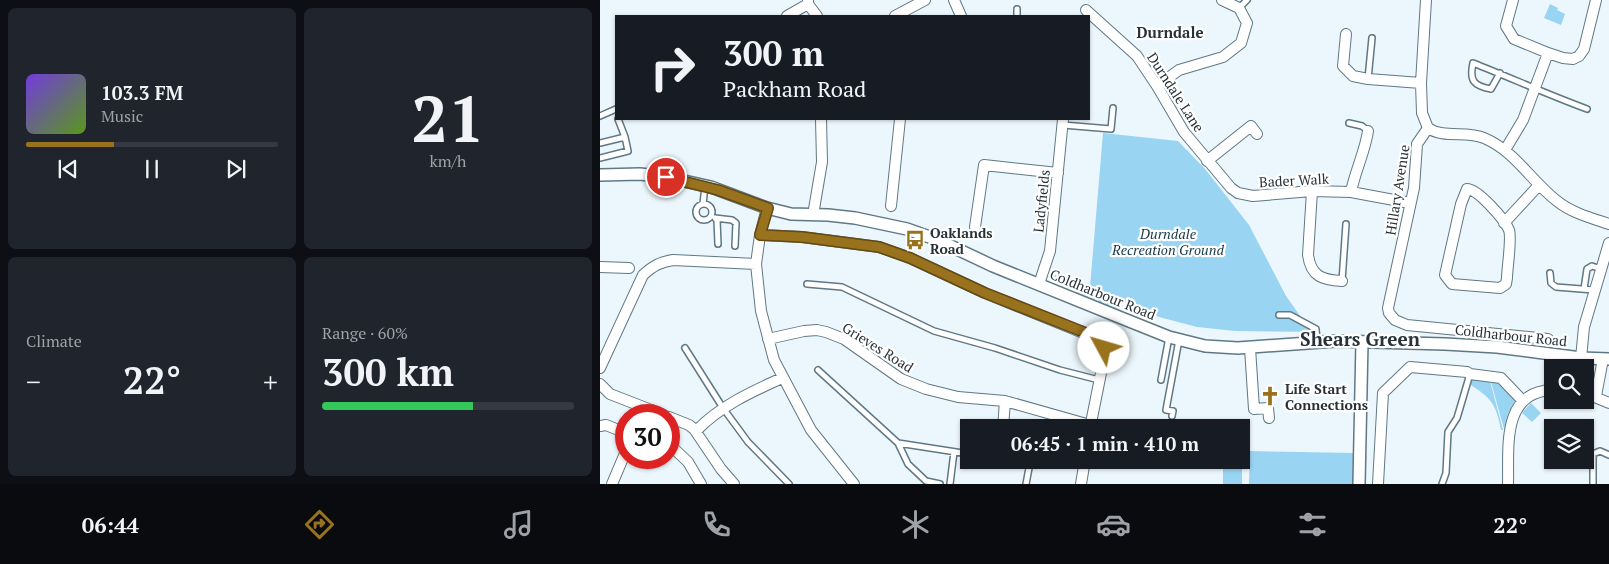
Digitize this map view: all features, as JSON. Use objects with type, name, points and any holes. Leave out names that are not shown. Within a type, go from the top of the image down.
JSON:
[{"type":"street","points":[[898,15],[925,0]]},
{"type":"street","points":[[954,0],[961,15]]},
{"type":"street","points":[[1157,86],[1179,70],[1223,57],[1241,43],[1247,23],[1243,4],[1222,0]]},
{"type":"street","points":[[1426,0],[1421,82],[1422,113],[1428,128],[1439,132],[1479,136],[1505,150],[1540,185],[1567,208],[1609,224]]},
{"type":"street","points":[[1513,0],[1506,26],[1514,39],[1548,53],[1569,59],[1580,55],[1584,49],[1596,0]]},
{"type":"street","points":[[788,15],[808,2],[816,15]]},
{"type":"street","name":"Durndale Lane","points":[[1086,10],[1137,56],[1184,132],[1225,182],[1238,193]]},
{"type":"street","points":[[1346,34],[1343,66],[1353,76],[1368,79],[1421,82]]},
{"type":"street","points":[[1505,150],[1520,127],[1548,53]]},
{"type":"street","points":[[814,215],[822,162],[821,120]]},
{"type":"street","points":[[891,206],[900,120]]},
{"type":"street","name":"Ladyfields","points":[[1039,284],[1050,251],[1063,122]]},
{"type":"street","points":[[1207,161],[1255,127]]},
{"type":"street","name":"Hillary Avenue","points":[[1428,128],[1418,144],[1415,181],[1388,310],[1390,316],[1400,323],[1445,329]]},
{"type":"street","points":[[1351,192],[1356,168],[1366,145],[1368,131]]},
{"type":"street","points":[[975,227],[984,165],[1058,173]]},
{"type":"street","name":"Coldharbour Road","points":[[600,175],[650,175],[705,186],[791,214],[828,215],[873,220],[906,229],[938,240],[994,266],[1174,338],[1220,348],[1250,348],[1317,342],[1445,344],[1497,347],[1581,358],[1606,359]]},
{"type":"street","points":[[1504,223],[1540,185]]},
{"type":"street","points":[[1467,190],[1478,193],[1504,223],[1509,232],[1505,285],[1498,288],[1451,283],[1445,276],[1445,269],[1461,204],[1467,190]]},
{"type":"street","points":[[1312,191],[1309,264],[1319,276],[1327,280],[1342,281]]},
{"type":"street","name":"Bader Walk","points":[[1238,193],[1254,196],[1312,191],[1351,192],[1410,204]]},
{"type":"street","points":[[768,208],[760,235],[756,264],[761,311],[774,360],[782,378],[812,430],[854,484]]},
{"type":"street","points":[[760,235],[802,237],[879,247],[910,258],[985,293],[1086,333],[1086,338],[1098,359],[1103,362],[1091,419]]},
{"type":"street","points":[[1581,358],[1589,290],[1601,269],[1609,243]]},
{"type":"street","points":[[600,368],[643,275],[653,266],[660,262],[673,260],[756,264]]},
{"type":"street","points":[[600,267],[629,268]]},
{"type":"street","points":[[1445,344],[1445,329],[1548,340]]},
{"type":"street","name":"Grieves Road","points":[[768,340],[804,331],[817,330],[826,332],[844,340],[912,384],[953,396],[1004,401],[1066,419]]},
{"type":"street","points":[[1359,484],[1362,342]]},
{"type":"street","points":[[1250,348],[1254,409],[1268,408],[1269,418]]},
{"type":"street","points":[[1606,359],[1596,396],[1609,403]]},
{"type":"street","points":[[1378,484],[1382,392],[1410,367],[1467,372],[1501,378],[1523,401]]},
{"type":"street","points":[[696,431],[706,420],[723,408],[750,392],[782,378]]},
{"type":"street","points":[[600,384],[610,394],[636,404]]},
{"type":"street","points":[[1508,484],[1510,426],[1514,414],[1523,401],[1537,393],[1544,392]]},
{"type":"street","points":[[1003,419],[1004,401]]},
{"type":"street","points":[[680,421],[689,425],[696,431],[721,470],[734,484]]},
{"type":"street","points":[[600,426],[606,425],[615,429]]},
{"type":"street","points":[[680,454],[688,462],[701,484]]},
{"type":"street","points":[[612,484],[618,469]]},
{"type":"street","points":[[1081,484],[1083,469]]},
{"type":"lane","points":[[1017,15],[1018,9]]},
{"type":"lane","points":[[1368,79],[1372,38]]},
{"type":"lane","points":[[1500,73],[1491,89],[1476,84],[1472,79],[1473,64],[1500,73],[1535,90],[1588,109]]},
{"type":"lane","points":[[1063,122],[1111,128],[1113,108]]},
{"type":"lane","points":[[600,116],[614,110]]},
{"type":"lane","points":[[600,158],[628,151],[618,120]]},
{"type":"lane","points":[[1349,123],[1362,126],[1368,131]]},
{"type":"lane","points":[[600,144],[624,137]]},
{"type":"lane","points":[[705,186],[703,204],[697,208],[697,215],[703,220],[709,217],[732,220],[736,223],[735,246]]},
{"type":"lane","points":[[703,204],[710,208],[709,217]]},
{"type":"lane","points":[[716,218],[718,244]]},
{"type":"lane","points":[[1342,281],[1346,224]]},
{"type":"lane","points":[[1550,273],[1550,283],[1556,287],[1589,290]]},
{"type":"lane","points":[[807,284],[842,287],[934,331],[995,348],[1060,370],[1099,380]]},
{"type":"lane","points":[[1279,315],[1290,316],[1316,329],[1317,342]]},
{"type":"lane","points":[[1161,380],[1174,338]]},
{"type":"lane","points":[[1172,416],[1172,411],[1166,410],[1174,338]]},
{"type":"lane","points":[[685,348],[723,408],[748,442],[789,484]]},
{"type":"lane","points":[[818,370],[898,443],[908,464],[926,480],[940,484]]},
{"type":"lane","points":[[1442,484],[1446,473],[1448,432],[1457,418],[1470,374]]},
{"type":"lane","points":[[898,443],[960,453]]},
{"type":"lane","points":[[1590,484],[1593,454],[1600,451],[1609,455]]},
{"type":"lane","points":[[950,484],[954,452]]},
{"type":"lane","points":[[1026,484],[1029,469]]},
{"type":"green space","points":[[1550,4],[1565,14],[1561,25],[1544,18]]},
{"type":"green space","name":"Durndale Recreation Ground","points":[[1103,133],[1178,141],[1205,169],[1249,225],[1286,296],[1303,320],[1317,327],[1319,332],[1235,331],[1197,327],[1159,317],[1090,287]]},
{"type":"green space","points":[[1051,273],[1097,293],[1124,313],[1061,285],[1054,280]]},
{"type":"green space","points":[[1470,379],[1490,381],[1503,430],[1501,430],[1497,413],[1491,402],[1468,383]]},
{"type":"green space","points":[[1491,382],[1500,383],[1516,401],[1508,413],[1504,429]]},
{"type":"green space","points":[[1531,403],[1541,413],[1532,422],[1522,413]]},
{"type":"green space","points":[[1250,451],[1354,453],[1353,484],[1249,484]]},
{"type":"green space","points":[[1223,469],[1242,469],[1242,484],[1223,484]]},
{"type":"place","name":"Oaklands Road","points":[[915,240]]},
{"type":"place","name":"Life Start Connections","points":[[1270,396]]},
{"type":"district","name":"Durndale","points":[[1170,32]]},
{"type":"district","name":"Shears Green","points":[[1360,338]]},
{"type":"route","points":[[666,177],[705,186],[768,208],[760,235],[802,237],[879,247],[910,258],[985,293],[1086,333],[1100,341],[1104,348]]}]
